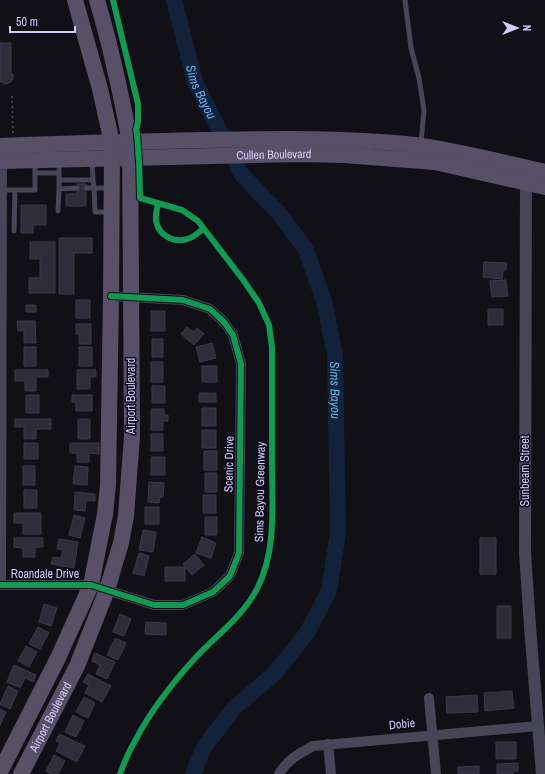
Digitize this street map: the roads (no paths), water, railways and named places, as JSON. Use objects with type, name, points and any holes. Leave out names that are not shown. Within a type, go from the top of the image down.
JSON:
[{"type":"main road","name":"Airport Boulevard","points":[[2,761],[58,658],[91,585],[105,514],[108,485],[110,436],[112,143],[100,90],[74,0]]},
{"type":"main road","name":"Airport Boulevard","points":[[23,770],[77,666],[107,590],[121,543],[126,516],[132,436],[130,142],[121,95],[97,0]]},
{"type":"main road","name":"Cullen Boulevard","points":[[3,152],[130,142],[293,139],[319,147],[378,157],[435,162],[526,175],[545,172]]},
{"type":"main road","name":"Cullen Boulevard","points":[[3,152],[35,167],[59,166],[91,159],[301,154],[319,147],[366,141],[420,146],[464,154],[526,175],[545,187]]},
{"type":"main road","points":[[110,436],[132,436]]},
{"type":"street","points":[[0,585],[3,152]]},
{"type":"street","name":"Sunbeam Street","points":[[526,175],[525,552],[542,774]]},
{"type":"street","name":"Scenic Drive","points":[[91,585],[154,605],[183,605],[213,592],[230,576],[239,553],[241,364],[233,335],[224,322],[210,309],[183,300],[111,296]]},
{"type":"street","name":"Roandale Drive","points":[[0,585],[91,585]]},
{"type":"street","points":[[429,698],[436,774]]},
{"type":"street","name":"Dobie","points":[[280,774],[283,767],[296,755],[313,746],[538,726]]},
{"type":"street","points":[[328,744],[331,774]]},
{"type":"street","points":[[2,761],[23,770]]},
{"type":"lane","points":[[404,0],[411,48],[419,78],[424,110],[420,146]]},
{"type":"lane","points":[[91,159],[96,212],[111,212]]},
{"type":"lane","points":[[58,211],[59,166]]},
{"type":"lane","points":[[2,190],[35,190],[35,167]]},
{"type":"lane","points":[[59,180],[93,180]]},
{"type":"lane","points":[[59,189],[77,188]]},
{"type":"lane","points":[[86,188],[112,188]]},
{"type":"lane","points":[[14,231],[15,190]]},
{"type":"waterway","name":"Sims Bayou","points":[[174,0],[195,82],[242,175],[278,212],[306,250],[324,301],[335,355],[338,533],[329,591],[307,633],[275,673],[234,708],[204,747],[193,774]]}]
